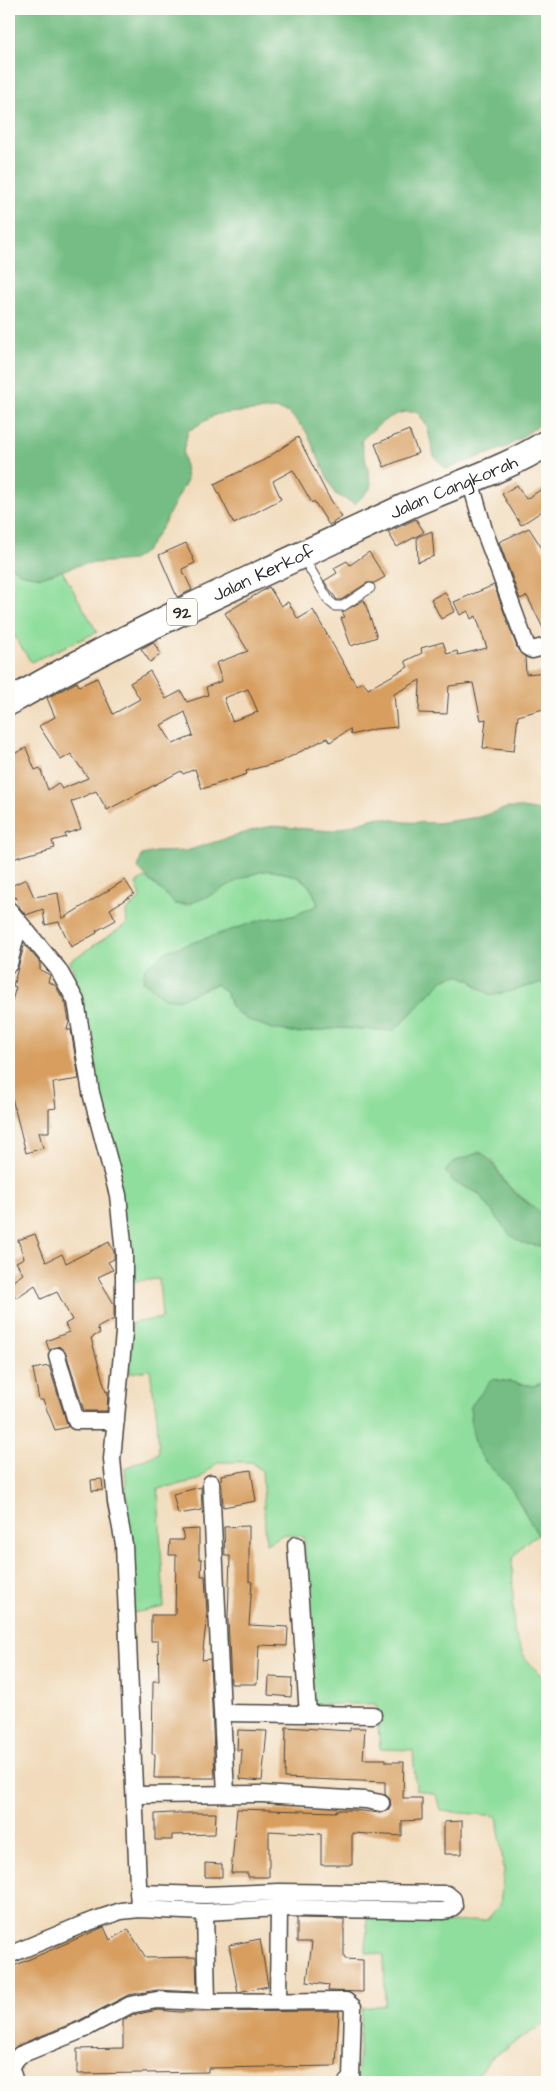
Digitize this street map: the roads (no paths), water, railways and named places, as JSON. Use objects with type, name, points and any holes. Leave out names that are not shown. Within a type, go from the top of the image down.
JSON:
[{"type":"main road","name":"Jalan Cangkorah","points":[[358,529],[470,480],[547,443]]},
{"type":"main road","name":"Jalan Kerkof","points":[[9,702],[188,609],[358,529]]},
{"type":"street","points":[[470,480],[487,538],[527,647],[532,650],[547,646]]},
{"type":"street","points":[[9,964],[14,917]]},
{"type":"street","points":[[14,917],[58,969],[76,1001],[91,1093],[118,1195],[124,1253],[124,1333],[112,1459],[113,1478],[124,1544],[129,1700],[139,1901]]},
{"type":"street","points":[[57,1356],[76,1422],[116,1421]]},
{"type":"street","points":[[211,1483],[226,1794]]},
{"type":"street","points":[[296,1545],[308,1714]]},
{"type":"street","points":[[223,1713],[373,1715]]},
{"type":"street","points":[[135,1795],[226,1794],[381,1802]]},
{"type":"street","points":[[9,1955],[86,1923],[121,1911],[139,1901],[205,1895],[279,1900],[442,1911],[449,1910],[454,1906],[453,1900],[447,1894],[279,1900],[205,1912],[139,1901]]},
{"type":"street","points":[[278,2001],[279,1900]]},
{"type":"street","points":[[205,1912],[207,2002]]},
{"type":"street","points":[[15,2082],[10,2066],[20,2054],[82,2030],[130,2005],[157,2000],[207,2002],[346,2001],[352,2007],[351,2079],[347,2082]]},
{"type":"lane","points":[[302,555],[329,602],[335,606],[343,606],[370,588]]}]
